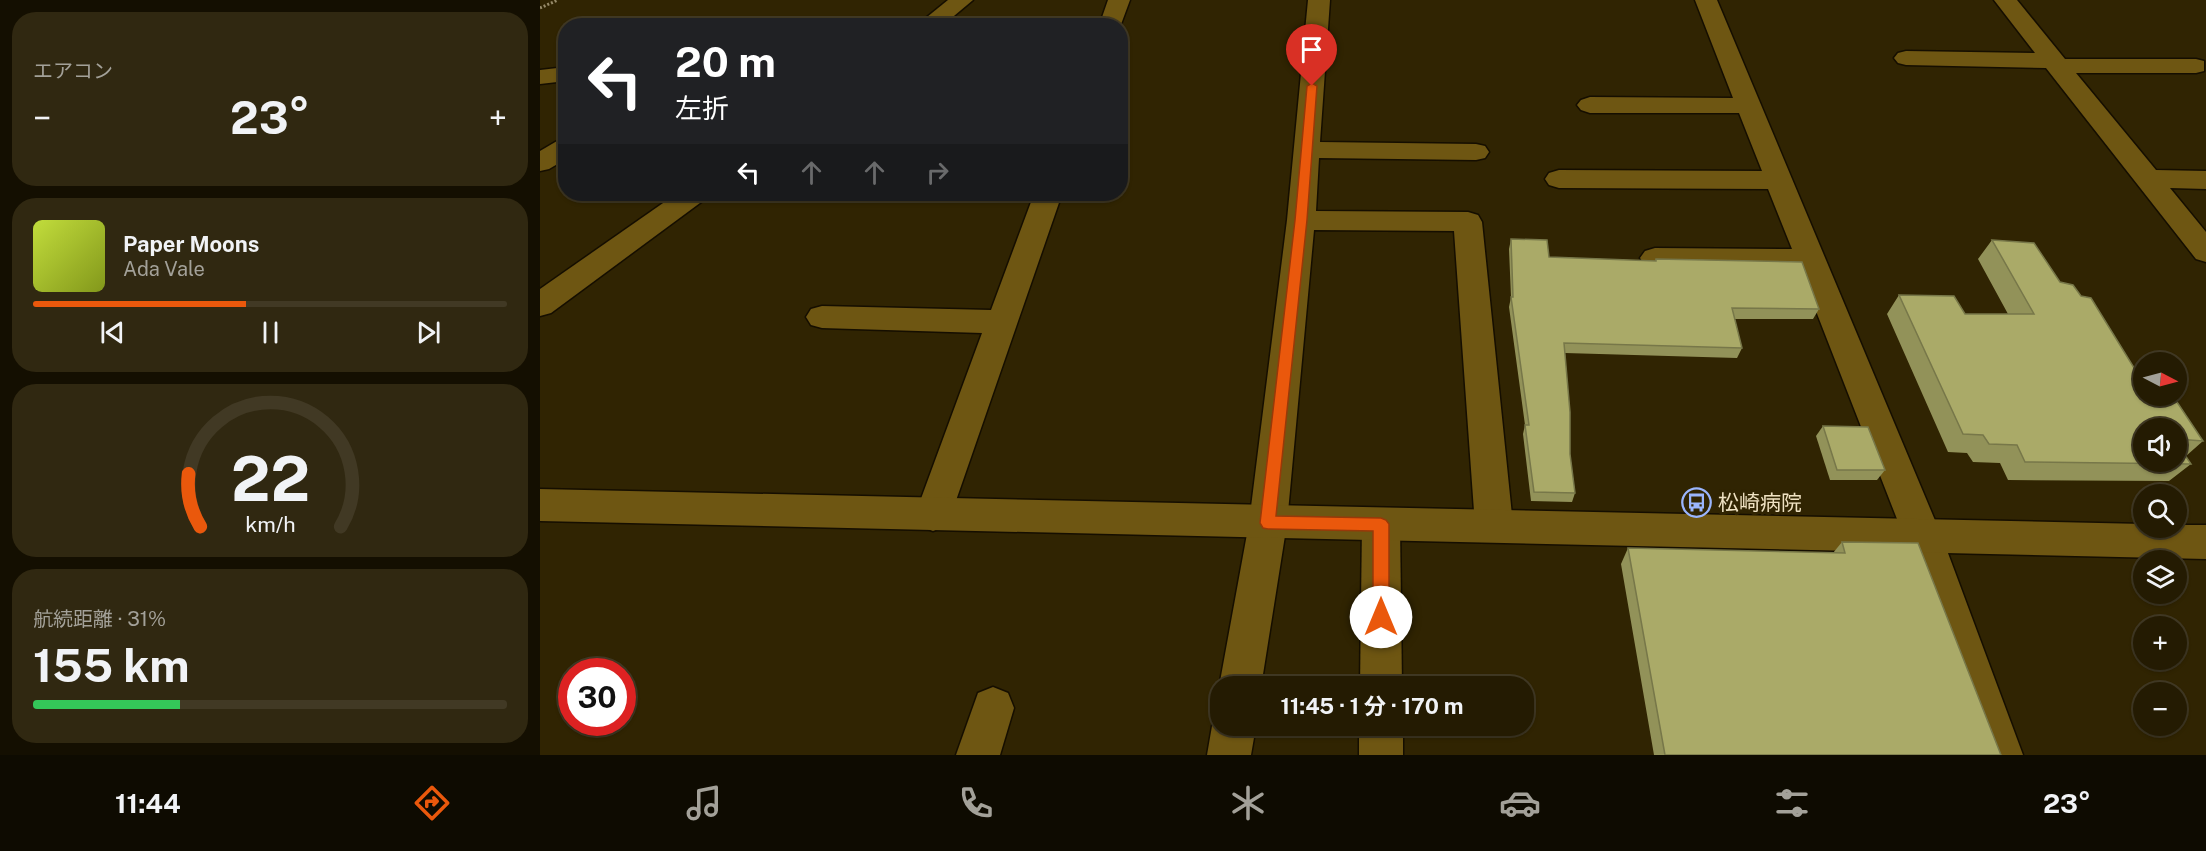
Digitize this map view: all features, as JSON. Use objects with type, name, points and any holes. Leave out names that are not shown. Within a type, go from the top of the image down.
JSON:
[{"type":"street","points":[[938,18],[962,0]]},
{"type":"street","points":[[1113,18],[1119,0]]},
{"type":"street","points":[[1242,676],[1268,523],[1301,220],[1319,0]]},
{"type":"street","points":[[1706,0],[1923,537],[2001,755]]},
{"type":"street","points":[[2005,0],[2206,252]]},
{"type":"street","points":[[1906,57],[2196,66]]},
{"type":"street","points":[[540,76],[558,75]]},
{"type":"street","points":[[1590,105],[1749,106]]},
{"type":"street","points":[[1306,150],[1476,152]]},
{"type":"street","points":[[540,163],[558,152]]},
{"type":"street","points":[[2148,178],[2206,180]]},
{"type":"street","points":[[1559,179],[1779,180]]},
{"type":"street","points":[[540,305],[684,201]]},
{"type":"street","points":[[933,515],[1045,201]]},
{"type":"street","points":[[1301,220],[1468,222],[1494,525]]},
{"type":"street","points":[[1655,258],[1811,260]]},
{"type":"street","points":[[822,317],[1002,322]]},
{"type":"street","points":[[540,505],[664,506],[1268,523],[1494,525],[2206,542]]},
{"type":"street","points":[[1381,524],[1381,676]]},
{"type":"street","points":[[978,755],[993,708]]},
{"type":"street","points":[[1229,755],[1232,736]]},
{"type":"street","points":[[1381,736],[1381,755]]},
{"type":"path","points":[[540,8],[558,0]]},
{"type":"building","points":[[1511,239],[1547,240],[1549,257],[1656,261],[1656,259],[1802,262],[1819,309],[1732,308],[1742,348],[1564,343],[1570,412],[1570,454],[1575,493],[1534,492],[1525,425],[1529,425],[1511,297],[1513,297]]},
{"type":"building","points":[[1992,240],[2034,243],[2060,282],[2073,285],[2081,296],[2091,298],[2133,366],[2133,406],[2180,406],[2203,441],[2187,440],[2187,418],[2133,418],[2133,463],[2025,462],[2017,445],[1989,444],[1983,435],[1963,434],[1899,295],[1954,296],[1965,314],[2034,314]]},
{"type":"building","points":[[1823,426],[1868,427],[1885,470],[1837,470]]},
{"type":"building","points":[[1842,542],[1918,543],[2001,755],[1665,755],[1628,548],[1845,553]]},
{"type":"place","name":"松崎病院","points":[[1697,503]]},
{"type":"route","points":[[1312,86],[1301,220],[1268,523],[1381,524],[1381,617]]}]
